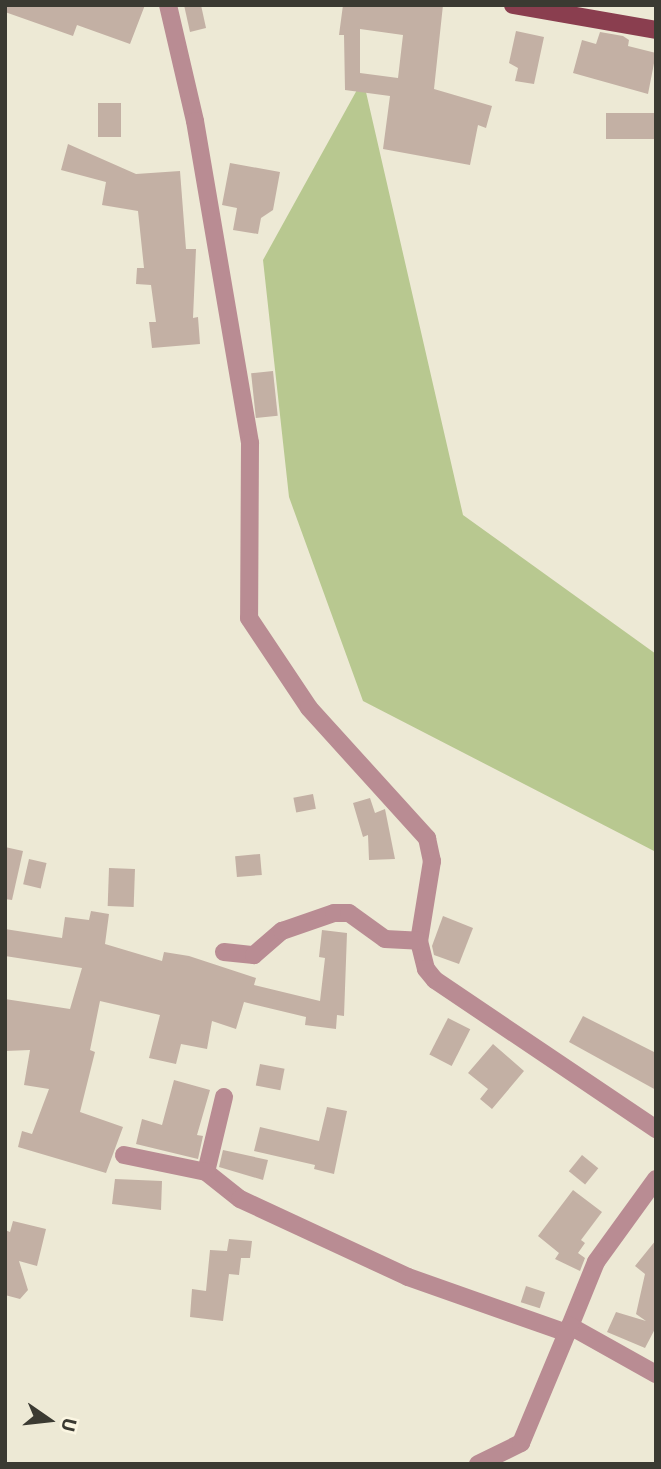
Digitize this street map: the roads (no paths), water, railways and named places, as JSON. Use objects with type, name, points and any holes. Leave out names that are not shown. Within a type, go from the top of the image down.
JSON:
[{"type":"main road","points":[[513,5],[656,30]]},
{"type":"street","points":[[168,5],[195,121],[250,443],[249,618],[309,708],[427,838],[432,860],[419,942],[422,962],[435,980],[656,1129]]},
{"type":"street","points":[[224,952],[254,955],[282,931],[334,913],[349,913],[385,939],[419,942]]},
{"type":"street","points":[[206,1172],[224,1097]]},
{"type":"street","points":[[124,1155],[206,1172],[240,1199],[408,1277],[569,1329],[656,1374]]},
{"type":"street","points":[[478,1464],[512,1452],[521,1443],[596,1262],[656,1179]]}]
